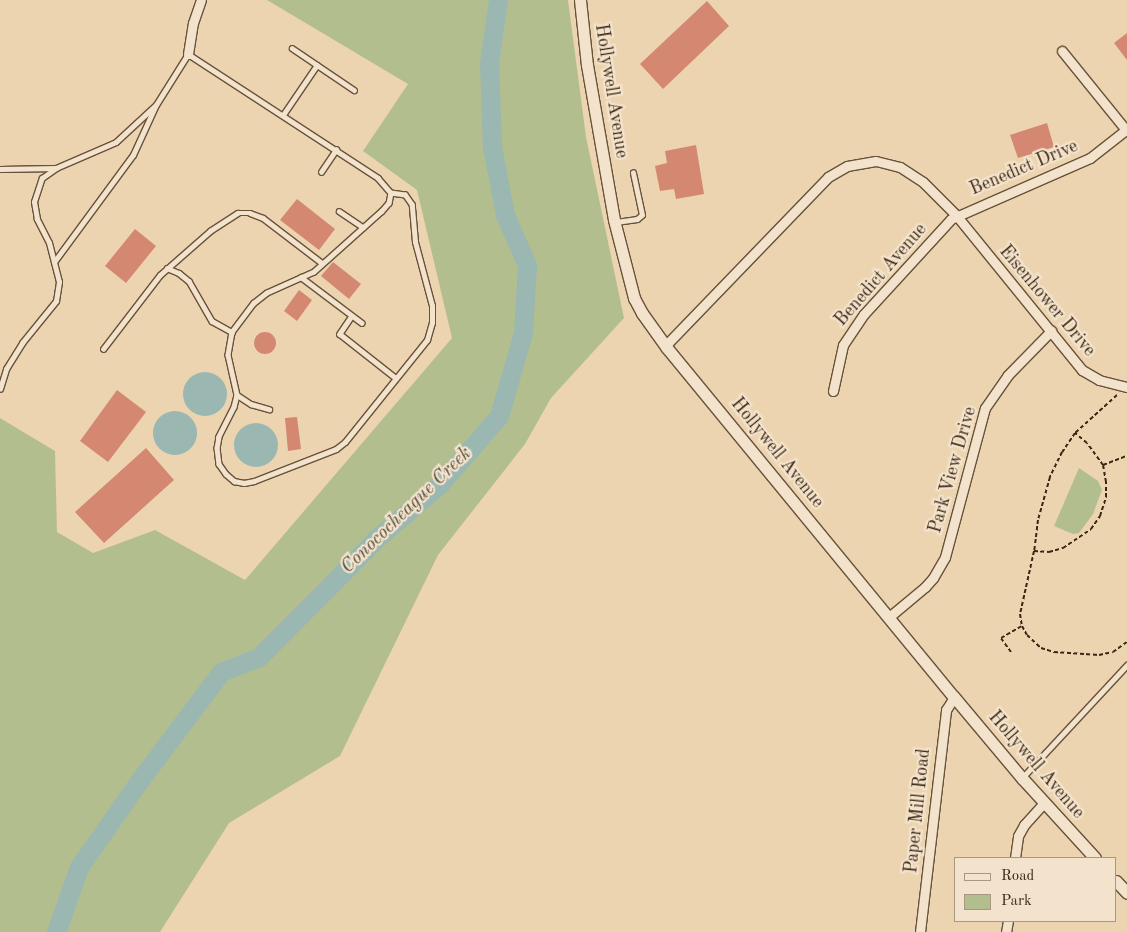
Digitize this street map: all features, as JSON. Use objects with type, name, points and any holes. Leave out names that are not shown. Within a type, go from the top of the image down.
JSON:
[{"type":"street","points":[[188,54],[193,23],[201,0]]},
{"type":"street","name":"Hollywell Avenue","points":[[580,0],[587,65],[615,222],[634,298],[665,346],[888,617],[1022,778],[1094,857]]},
{"type":"street","points":[[1062,51],[1127,129]]},
{"type":"street","name":"Benedict Drive","points":[[956,215],[1090,158],[1127,129]]},
{"type":"street","name":"Eisenhower Drive","points":[[665,346],[828,177],[847,166],[876,161],[900,168],[923,182],[956,215],[1082,370],[1099,380],[1124,390]]},
{"type":"street","name":"Benedict Avenue","points":[[833,391],[843,345],[864,314],[956,215]]},
{"type":"street","name":"Park View Drive","points":[[888,617],[925,587],[945,558],[985,408],[1008,374],[1051,331]]},
{"type":"street","name":"Paper Mill Road","points":[[920,932],[946,710],[954,697]]},
{"type":"street","points":[[1015,857],[1018,836],[1024,825],[1044,803]]},
{"type":"street","points":[[1117,882],[1127,893]]},
{"type":"lane","points":[[292,48],[354,90]]},
{"type":"lane","points":[[54,262],[133,155],[156,104],[188,54],[283,114],[378,178],[391,193],[405,195],[412,205],[415,242],[432,306],[432,323],[426,340],[345,442],[336,449],[254,482],[234,481],[219,464],[217,448],[219,437],[234,407],[237,395],[228,356],[232,332],[254,303],[267,293],[314,272],[389,203],[391,193]]},
{"type":"lane","points":[[283,114],[317,65]]},
{"type":"lane","points":[[0,389],[6,369],[22,343],[56,301],[59,282],[49,243],[37,219],[34,202],[42,178],[56,168],[116,142],[156,104]]},
{"type":"lane","points":[[321,172],[336,150]]},
{"type":"lane","points":[[0,170],[56,168]]},
{"type":"lane","points":[[615,222],[637,220],[642,215],[633,173]]},
{"type":"lane","points":[[339,211],[363,228]]},
{"type":"lane","points":[[103,349],[140,299],[167,268],[226,219],[238,213],[250,212],[262,218],[322,263]]},
{"type":"lane","points":[[167,268],[189,281],[212,321],[232,332]]},
{"type":"lane","points":[[301,277],[362,323]]},
{"type":"lane","points":[[352,316],[340,334],[396,378]]},
{"type":"lane","points":[[237,395],[251,404],[268,409]]},
{"type":"lane","points":[[1022,778],[1127,665]]},
{"type":"path","points":[[1124,390],[1092,415],[1075,433],[1062,452],[1050,477],[1038,520],[1034,551],[1020,614],[1022,626],[1028,635],[1041,648],[1054,652],[1099,655],[1113,652],[1127,642]]},
{"type":"path","points":[[1034,551],[1049,552],[1063,548],[1091,529],[1100,516],[1106,497],[1103,465],[1087,443],[1075,433]]},
{"type":"path","points":[[1103,465],[1127,456]]},
{"type":"path","points":[[1010,652],[1001,638],[1022,626]]},
{"type":"green space","points":[[267,0],[568,0],[586,137],[624,318],[551,398],[525,444],[438,555],[340,756],[229,823],[160,932],[0,932],[0,418],[55,451],[57,532],[93,553],[155,530],[245,580],[452,338],[417,190],[363,151],[408,84]]},
{"type":"green space","points":[[1079,468],[1098,481],[1102,490],[1093,514],[1079,533],[1073,534],[1054,526]]},
{"type":"water","points":[[201,372],[209,372],[221,378],[227,394],[221,410],[209,416],[201,416],[189,410],[183,398],[183,390],[189,378]]},
{"type":"water","points":[[179,411],[191,417],[196,424],[196,442],[191,449],[184,454],[171,455],[163,452],[156,445],[153,429],[156,421],[163,414]]},
{"type":"water","points":[[252,423],[260,423],[272,429],[278,445],[272,461],[260,467],[252,467],[240,461],[234,449],[234,441],[240,429]]},
{"type":"building","points":[[707,1],[729,26],[663,89],[640,64]]},
{"type":"building","points":[[1127,33],[1127,60],[1114,43]]},
{"type":"building","points":[[1047,123],[1054,147],[1018,158],[1010,135]]},
{"type":"building","points":[[696,145],[704,194],[676,199],[674,189],[660,191],[655,166],[667,163],[665,151]]},
{"type":"building","points":[[297,199],[335,229],[319,250],[280,220]]},
{"type":"building","points":[[135,229],[156,246],[126,283],[105,266]]},
{"type":"building","points":[[333,262],[361,284],[349,299],[321,276]]},
{"type":"building","points":[[299,290],[312,300],[297,321],[284,311]]},
{"type":"building","points":[[265,332],[273,335],[276,343],[273,351],[265,354],[257,351],[254,343],[257,335]]},
{"type":"building","points":[[117,390],[146,412],[108,462],[80,441]]},
{"type":"building","points":[[297,417],[301,449],[288,451],[285,418]]},
{"type":"building","points":[[146,448],[174,480],[104,543],[75,512]]},
{"type":"waterway","name":"Conococheague Creek","points":[[56,932],[79,867],[140,780],[221,672],[259,657],[377,538],[440,484],[499,416],[523,333],[527,265],[505,215],[492,147],[489,63],[498,0]]}]
